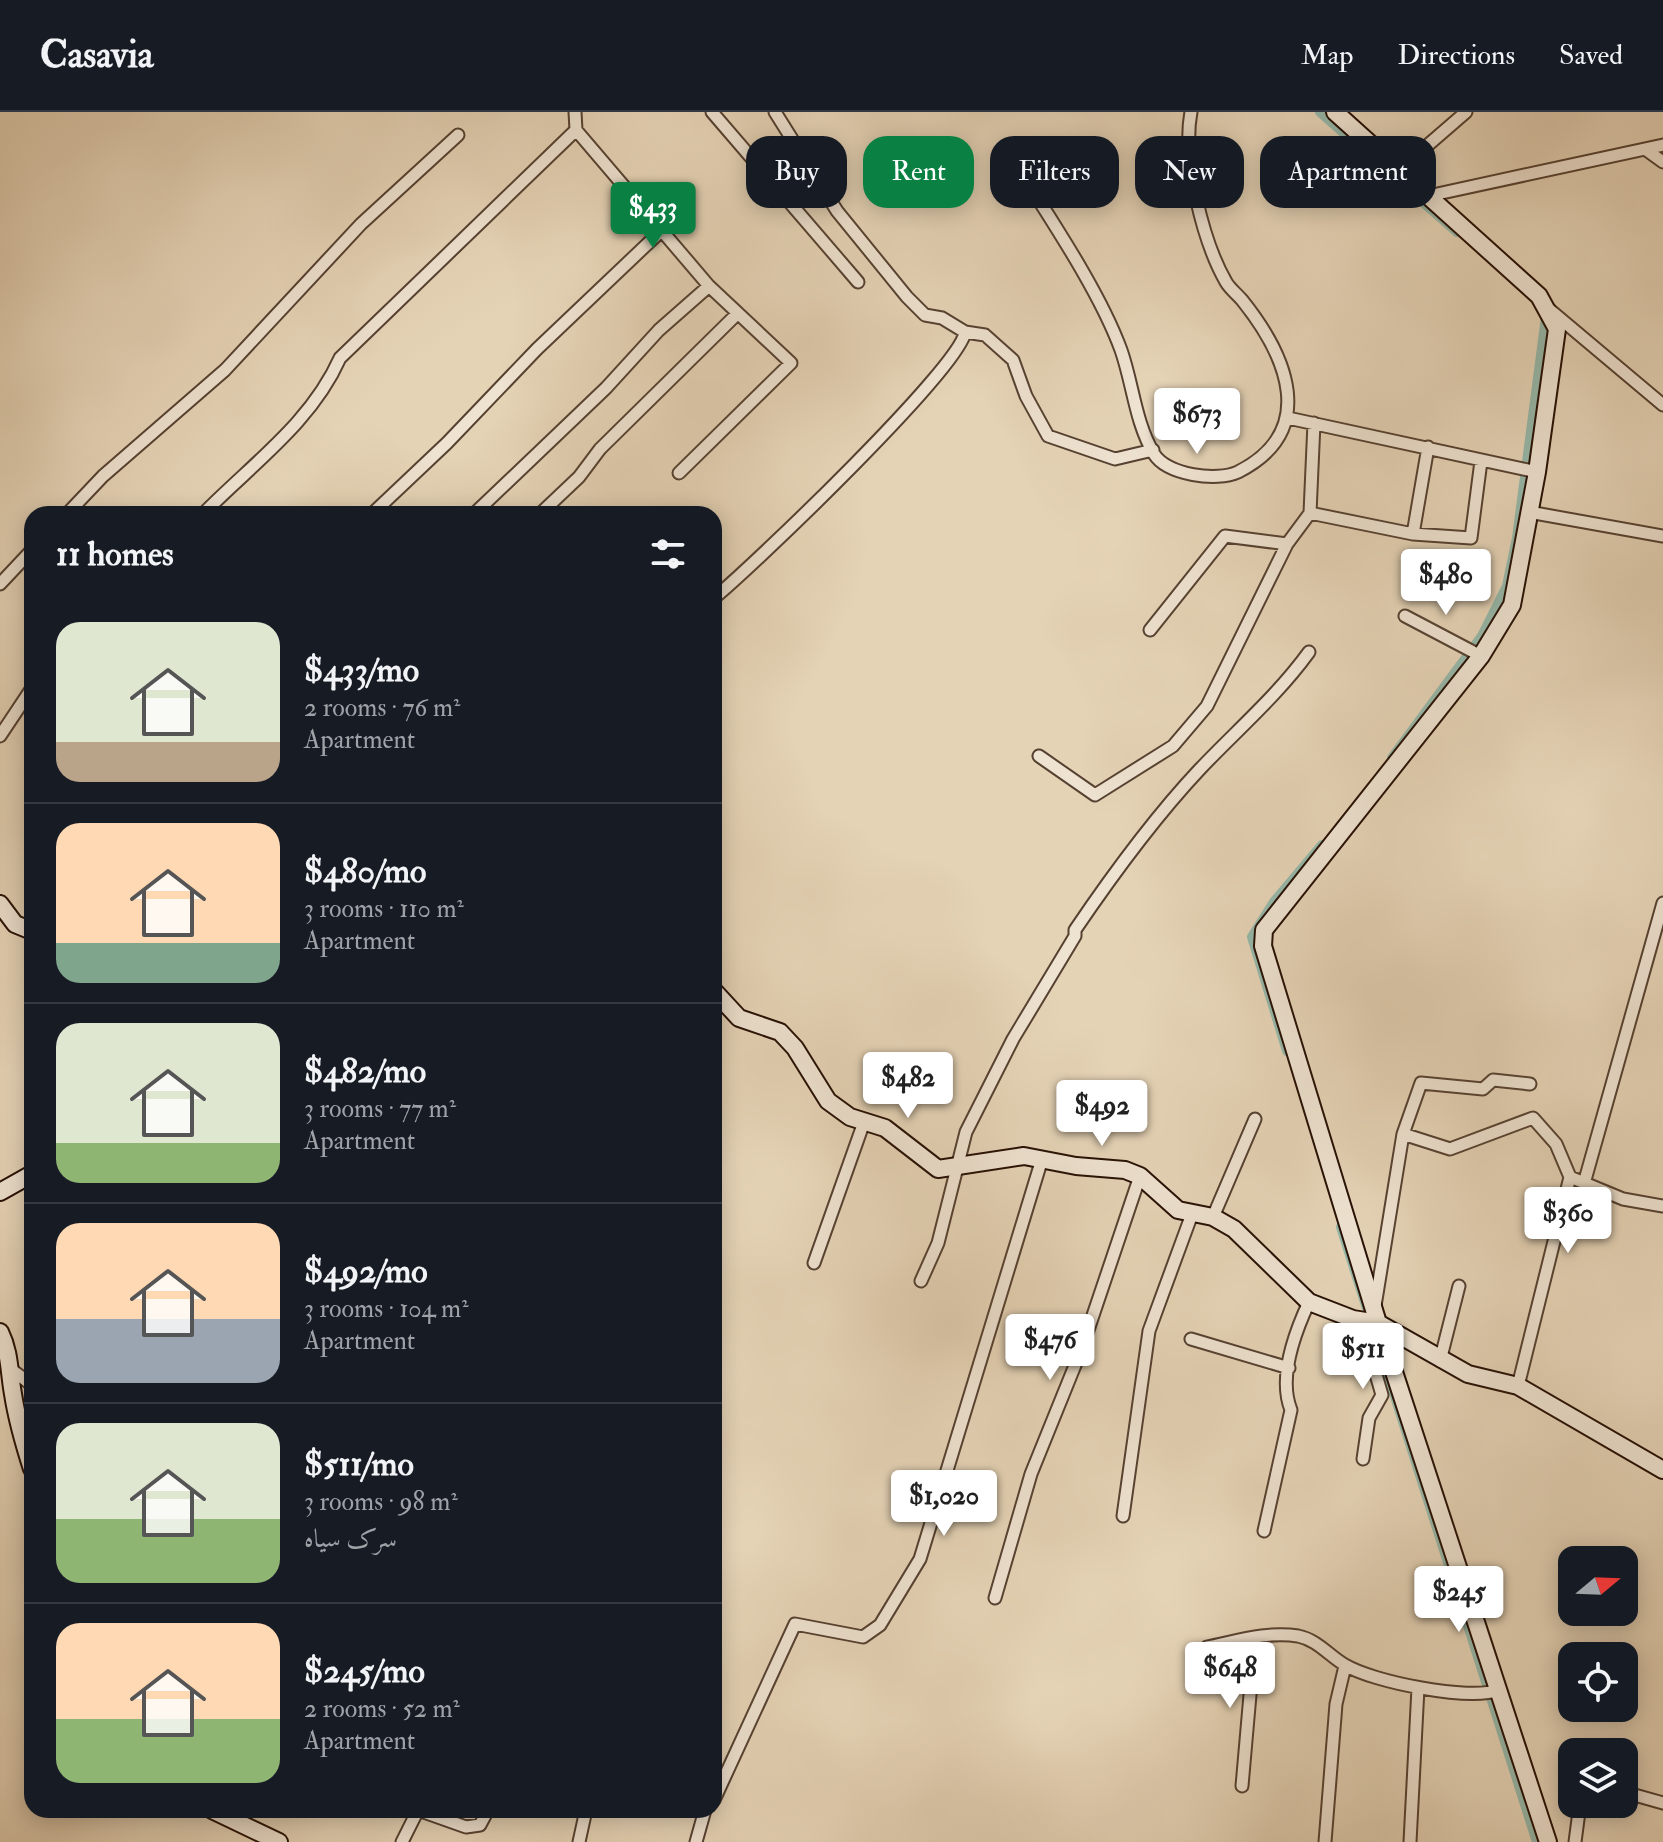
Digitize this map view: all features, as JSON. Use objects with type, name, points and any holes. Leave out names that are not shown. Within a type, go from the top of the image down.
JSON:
[{"type":"street","points":[[575,112],[576,130],[660,232],[709,286],[791,363],[679,473]]},
{"type":"street","points":[[712,112],[858,282]]},
{"type":"street","points":[[775,112],[837,211],[907,297],[925,315],[942,318],[965,332],[985,335],[1013,360],[1026,396],[1048,436],[1115,459],[1153,450]]},
{"type":"street","points":[[1041,208],[1111,330],[1155,456],[1173,468],[1198,475],[1217,477],[1236,473],[1280,441],[1288,418],[1281,360],[1242,300],[1227,285],[1199,214],[1193,178],[1191,112]]},
{"type":"street","points":[[1335,112],[1361,136]]},
{"type":"street","points":[[1436,138],[1466,112]]},
{"type":"street","points":[[212,506],[262,461],[326,390],[340,358],[576,130]]},
{"type":"street","points":[[75,506],[103,476],[225,370],[361,224],[458,135]]},
{"type":"street","points":[[1436,194],[1663,145]]},
{"type":"street","points":[[1645,149],[1663,162]]},
{"type":"street","points":[[1436,203],[1539,296],[1557,329],[1529,472],[1529,512],[1512,605],[1264,930],[1263,946],[1370,1320],[1548,1842]]},
{"type":"street","points":[[380,506],[447,443],[537,349],[660,232]]},
{"type":"street","points":[[482,506],[606,388],[659,330],[709,286]]},
{"type":"street","points":[[1547,307],[1663,405]]},
{"type":"street","points":[[548,506],[579,477],[600,449],[738,313]]},
{"type":"street","points":[[722,591],[763,557],[878,438],[955,355],[965,332]]},
{"type":"street","points":[[1288,418],[1529,472]]},
{"type":"street","points":[[1039,756],[1095,795],[1173,746],[1207,706],[1287,544],[1310,513],[1314,423]]},
{"type":"street","points":[[1413,534],[1428,447]]},
{"type":"street","points":[[1310,513],[1413,534],[1471,538],[1481,461]]},
{"type":"street","points":[[1529,512],[1663,536]]},
{"type":"street","points":[[1150,630],[1225,536],[1287,544]]},
{"type":"street","points":[[0,584],[24,558]]},
{"type":"street","points":[[1405,616],[1475,652]]},
{"type":"street","points":[[921,1281],[938,1243],[966,1132],[1013,1039],[1075,936],[1075,930],[1125,856],[1200,769],[1286,684],[1309,652]]},
{"type":"street","points":[[0,736],[24,700]]},
{"type":"street","points":[[1585,1180],[1663,903]]},
{"type":"street","points":[[0,904],[15,924],[24,928]]},
{"type":"street","points":[[722,1000],[739,1018],[780,1032],[795,1048],[828,1101],[850,1117],[885,1128],[938,1169],[957,1169],[1005,1158],[1042,1159],[1076,1166],[1125,1170],[1140,1176],[1165,1201],[1192,1214],[1213,1217],[1248,1240],[1309,1302],[1370,1320],[1468,1374],[1518,1386],[1662,1468]]},
{"type":"street","points":[[1363,1459],[1369,1418],[1382,1395],[1370,1320],[1403,1134],[1421,1083],[1483,1089],[1493,1080],[1530,1084]]},
{"type":"street","points":[[1403,1134],[1450,1149],[1533,1118],[1556,1144],[1570,1177],[1518,1386]]},
{"type":"street","points":[[1213,1217],[1255,1119]]},
{"type":"street","points":[[814,1263],[864,1122]]},
{"type":"street","points":[[722,1783],[795,1624],[863,1637],[880,1625],[920,1559],[1042,1159]]},
{"type":"street","points":[[995,1598],[1031,1474],[1082,1348],[1140,1176]]},
{"type":"street","points":[[1570,1177],[1585,1180],[1615,1197],[1663,1206]]},
{"type":"street","points":[[0,1192],[24,1178]]},
{"type":"street","points":[[1123,1516],[1149,1331],[1192,1214]]},
{"type":"street","points":[[1440,1361],[1459,1286]]},
{"type":"street","points":[[1264,1531],[1291,1410],[1284,1393],[1299,1324],[1309,1302]]},
{"type":"street","points":[[1,1334],[12,1370],[12,1389],[24,1445]]},
{"type":"street","points":[[1191,1339],[1289,1368]]},
{"type":"street","points":[[12,1370],[24,1379]]},
{"type":"street","points":[[1207,1647],[1255,1638],[1302,1637],[1327,1650],[1345,1666],[1418,1688],[1446,1689],[1472,1696],[1494,1691]]},
{"type":"street","points":[[1242,1786],[1255,1638]]},
{"type":"street","points":[[1325,1842],[1336,1704],[1345,1666]]},
{"type":"street","points":[[1410,1842],[1418,1688]]},
{"type":"street","points":[[1638,1796],[1663,1803]]},
{"type":"street","points":[[229,1818],[279,1842]]},
{"type":"street","points":[[402,1842],[414,1818]]},
{"type":"street","points":[[441,1818],[466,1827],[480,1825],[484,1818]]},
{"type":"street","points":[[579,1842],[584,1818]]},
{"type":"street","points":[[696,1842],[703,1818]]},
{"type":"street","points":[[1575,1842],[1578,1818]]},
{"type":"waterway","points":[[1320,112],[1457,232]]},
{"type":"waterway","points":[[1392,758],[1482,636],[1507,586],[1517,538],[1546,317]]},
{"type":"waterway","points":[[1287,1051],[1252,937],[1274,902],[1322,845]]},
{"type":"waterway","points":[[1341,1227],[1537,1842]]}]
